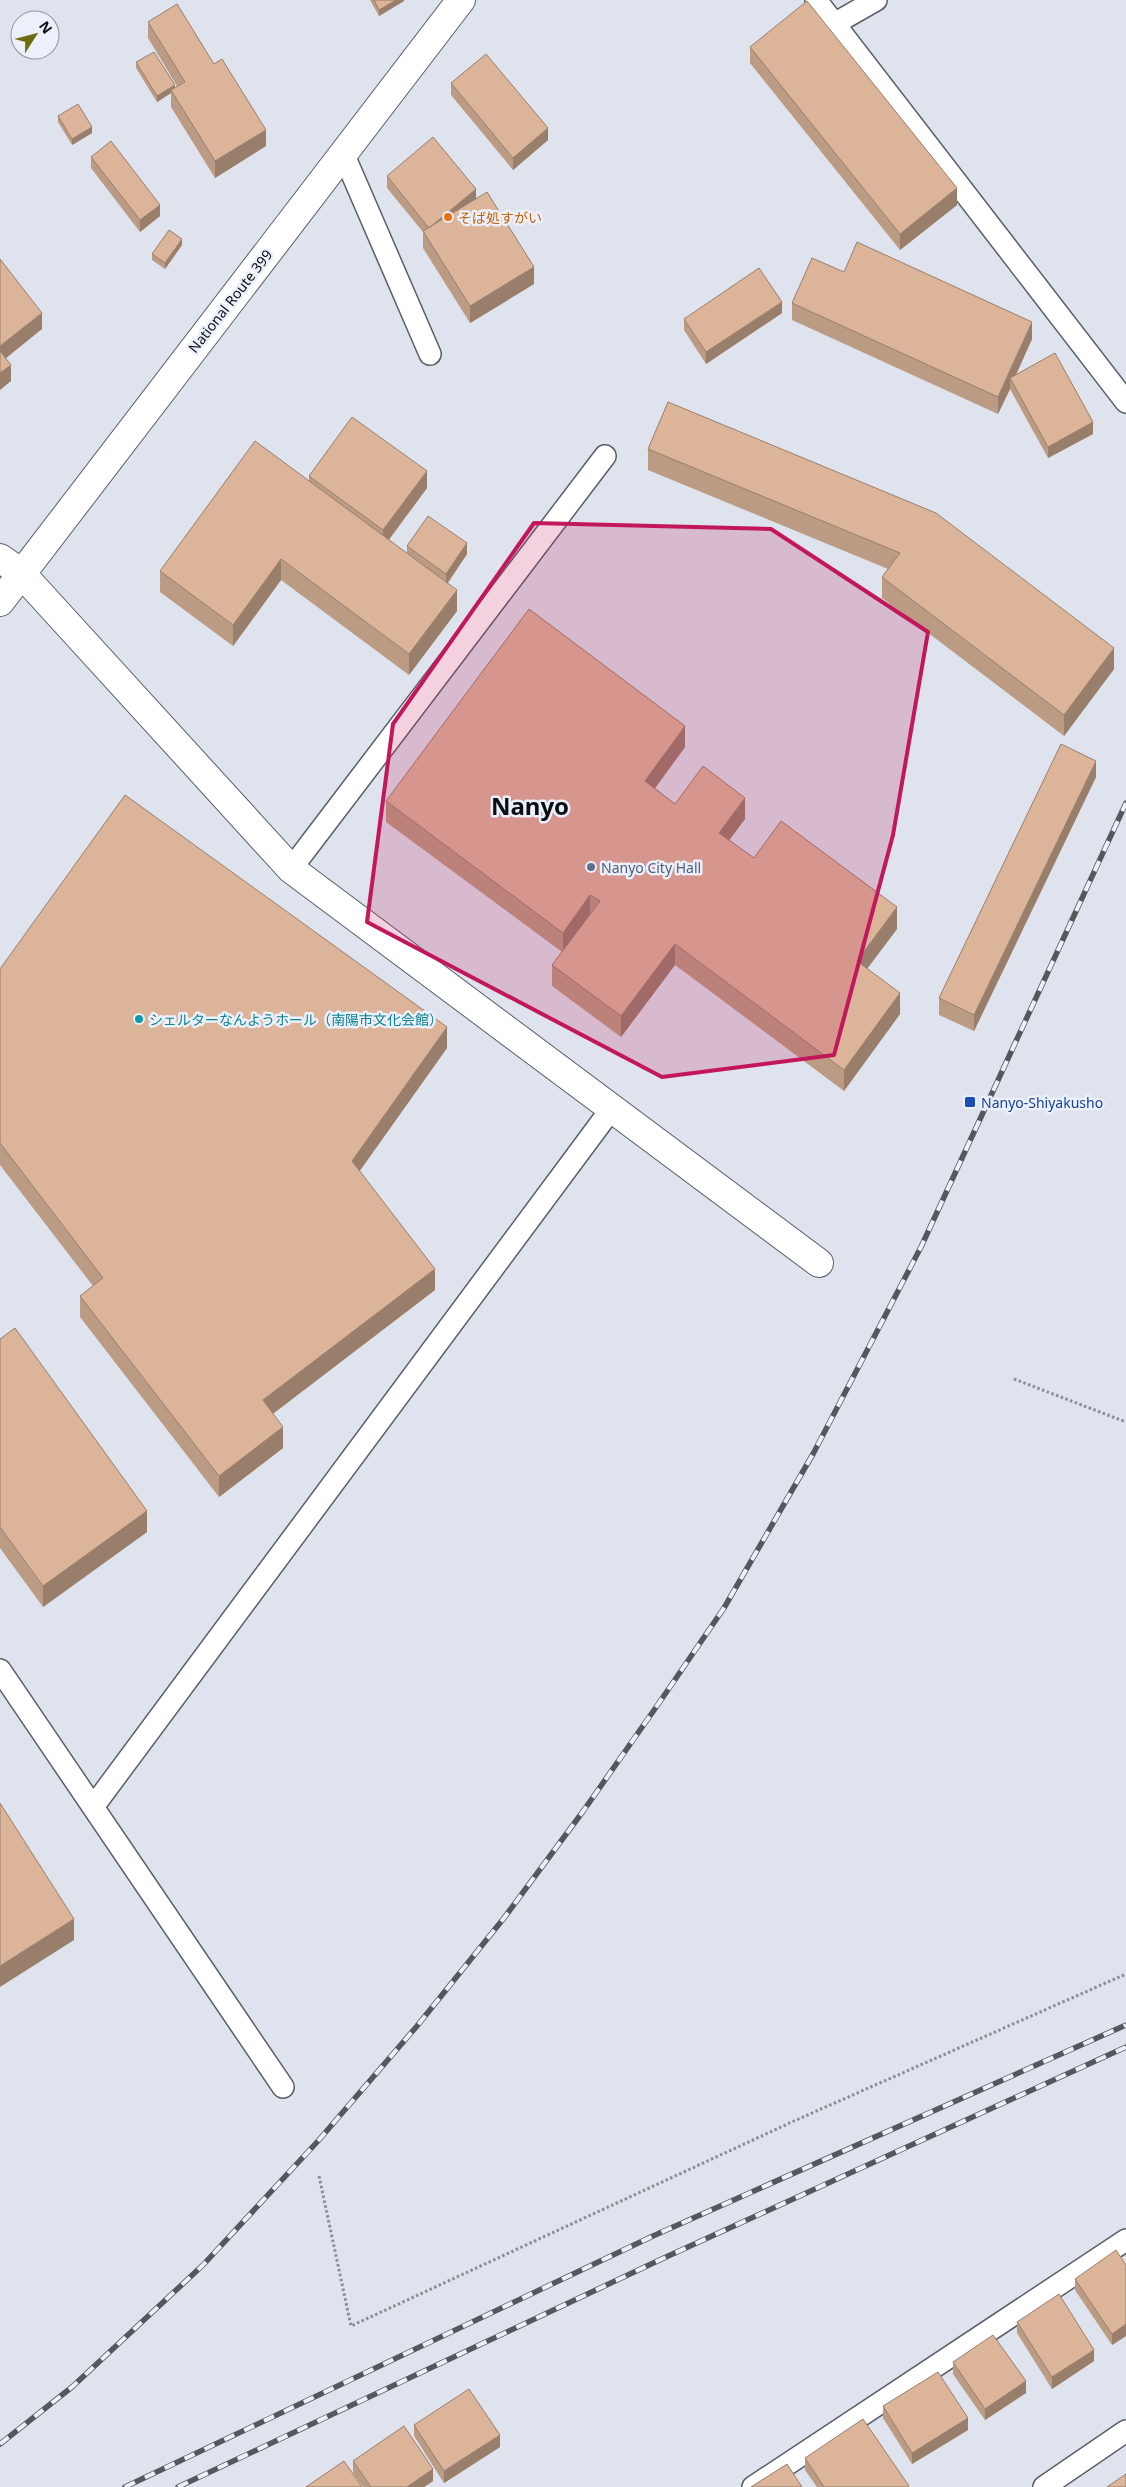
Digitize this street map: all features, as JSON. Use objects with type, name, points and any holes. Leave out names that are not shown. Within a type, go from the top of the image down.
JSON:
[{"type":"main road","name":"National Route 399","points":[[0,602],[11,565],[343,153],[461,0]]},
{"type":"main road","points":[[11,565],[292,869],[819,1263]]},
{"type":"lane","points":[[816,0],[1126,402]]},
{"type":"lane","points":[[834,24],[876,0]]},
{"type":"lane","points":[[343,153],[430,354]]},
{"type":"lane","points":[[292,869],[605,456]]},
{"type":"lane","points":[[93,1807],[612,1108]]},
{"type":"lane","points":[[0,1670],[283,2087]]},
{"type":"lane","points":[[753,2487],[1126,2240]]},
{"type":"lane","points":[[1044,2487],[1126,2431]]},
{"type":"path","points":[[1014,1379],[1126,1422]]},
{"type":"path","points":[[319,2176],[351,2326],[794,2121],[1126,1974]]},
{"type":"highlighted area","points":[[534,523],[771,529],[928,632],[893,835],[834,1055],[662,1077],[367,922],[393,724]]},
{"type":"building","points":[[374,0],[396,0],[379,10]]},
{"type":"building","points":[[807,1],[957,188],[900,234],[750,47]]},
{"type":"building","points":[[177,4],[214,64],[222,59],[266,130],[215,161],[171,90],[185,82],[148,22]]},
{"type":"building","points":[[154,52],[175,85],[157,96],[136,62]]},
{"type":"building","points":[[486,54],[548,128],[513,158],[451,83]]},
{"type":"building","points":[[78,104],[92,127],[72,139],[58,116]]},
{"type":"building","points":[[433,137],[476,189],[429,228],[387,176]]},
{"type":"building","points":[[111,141],[160,205],[140,220],[91,157]]},
{"type":"building","points":[[487,192],[534,267],[470,306],[423,231]]},
{"type":"building","points":[[169,230],[182,239],[165,263],[152,254]]},
{"type":"building","points":[[857,242],[1032,322],[998,397],[792,303],[812,258],[844,272]]},
{"type":"building","points":[[0,259],[42,313],[0,346]]},
{"type":"building","points":[[759,268],[782,302],[706,352],[684,319]]},
{"type":"building","points":[[0,351],[11,365],[0,373]]},
{"type":"building","points":[[1055,353],[1093,422],[1048,447],[1010,378]]},
{"type":"building","points":[[668,402],[936,513],[1114,648],[1064,715],[882,577],[900,553],[648,449]]},
{"type":"building","points":[[352,417],[427,471],[383,530],[309,476]]},
{"type":"building","points":[[255,441],[457,590],[409,654],[281,559],[233,625],[160,571]]},
{"type":"building","points":[[428,516],[467,543],[446,574],[407,546]]},
{"type":"building","name":"Nanyo City Hall","points":[[529,609],[685,726],[645,781],[675,804],[703,766],[745,798],[719,833],[754,858],[781,821],[897,907],[857,961],[900,993],[844,1070],[675,944],[621,1016],[552,965],[600,901],[590,895],[563,933],[386,801]]},
{"type":"building","points":[[1061,744],[1096,761],[974,1015],[939,998]]},
{"type":"building","points":[[125,795],[447,1027],[352,1161],[435,1269],[263,1400],[283,1427],[219,1476],[80,1296],[103,1278],[0,1143],[0,969]]},
{"type":"building","points":[[15,1328],[147,1511],[43,1586],[0,1527],[0,1339]]},
{"type":"building","points":[[0,1803],[74,1919],[0,1966]]},
{"type":"building","points":[[1116,2250],[1126,2265],[1126,2324],[1112,2334],[1075,2279]]},
{"type":"building","points":[[1059,2294],[1094,2350],[1052,2377],[1017,2322]]},
{"type":"building","points":[[993,2335],[1026,2381],[985,2409],[953,2362]]},
{"type":"building","points":[[938,2372],[968,2418],[912,2453],[883,2406]]},
{"type":"building","points":[[469,2389],[500,2435],[444,2471],[414,2425]]},
{"type":"building","points":[[863,2419],[909,2486],[824,2487],[805,2458]]},
{"type":"building","points":[[404,2426],[433,2469],[407,2487],[371,2487],[353,2461]]},
{"type":"building","points":[[344,2461],[362,2487],[306,2487]]},
{"type":"building","points":[[787,2464],[802,2487],[751,2487]]},
{"type":"building","points":[[1126,2474],[1126,2487],[1107,2487]]},
{"type":"railway","points":[[0,2444],[72,2387],[203,2265],[318,2141],[417,2026],[504,1918],[584,1810],[659,1703],[724,1608],[813,1454],[921,1247],[1126,803]]},
{"type":"railway","points":[[125,2487],[653,2236],[1126,2025]]},
{"type":"railway","points":[[178,2487],[666,2257],[1126,2047]]},
{"type":"place","name":"そば処すがい","points":[[448,217]]},
{"type":"place","name":"Nanyo City Hall","points":[[591,867]]},
{"type":"place","name":"シェルターなんようホール（南陽市文化会館）","points":[[139,1019]]},
{"type":"place","name":"Nanyo-Shiyakusho","points":[[970,1102]]},
{"type":"district","name":"Nanyo","points":[[530,805]]}]
